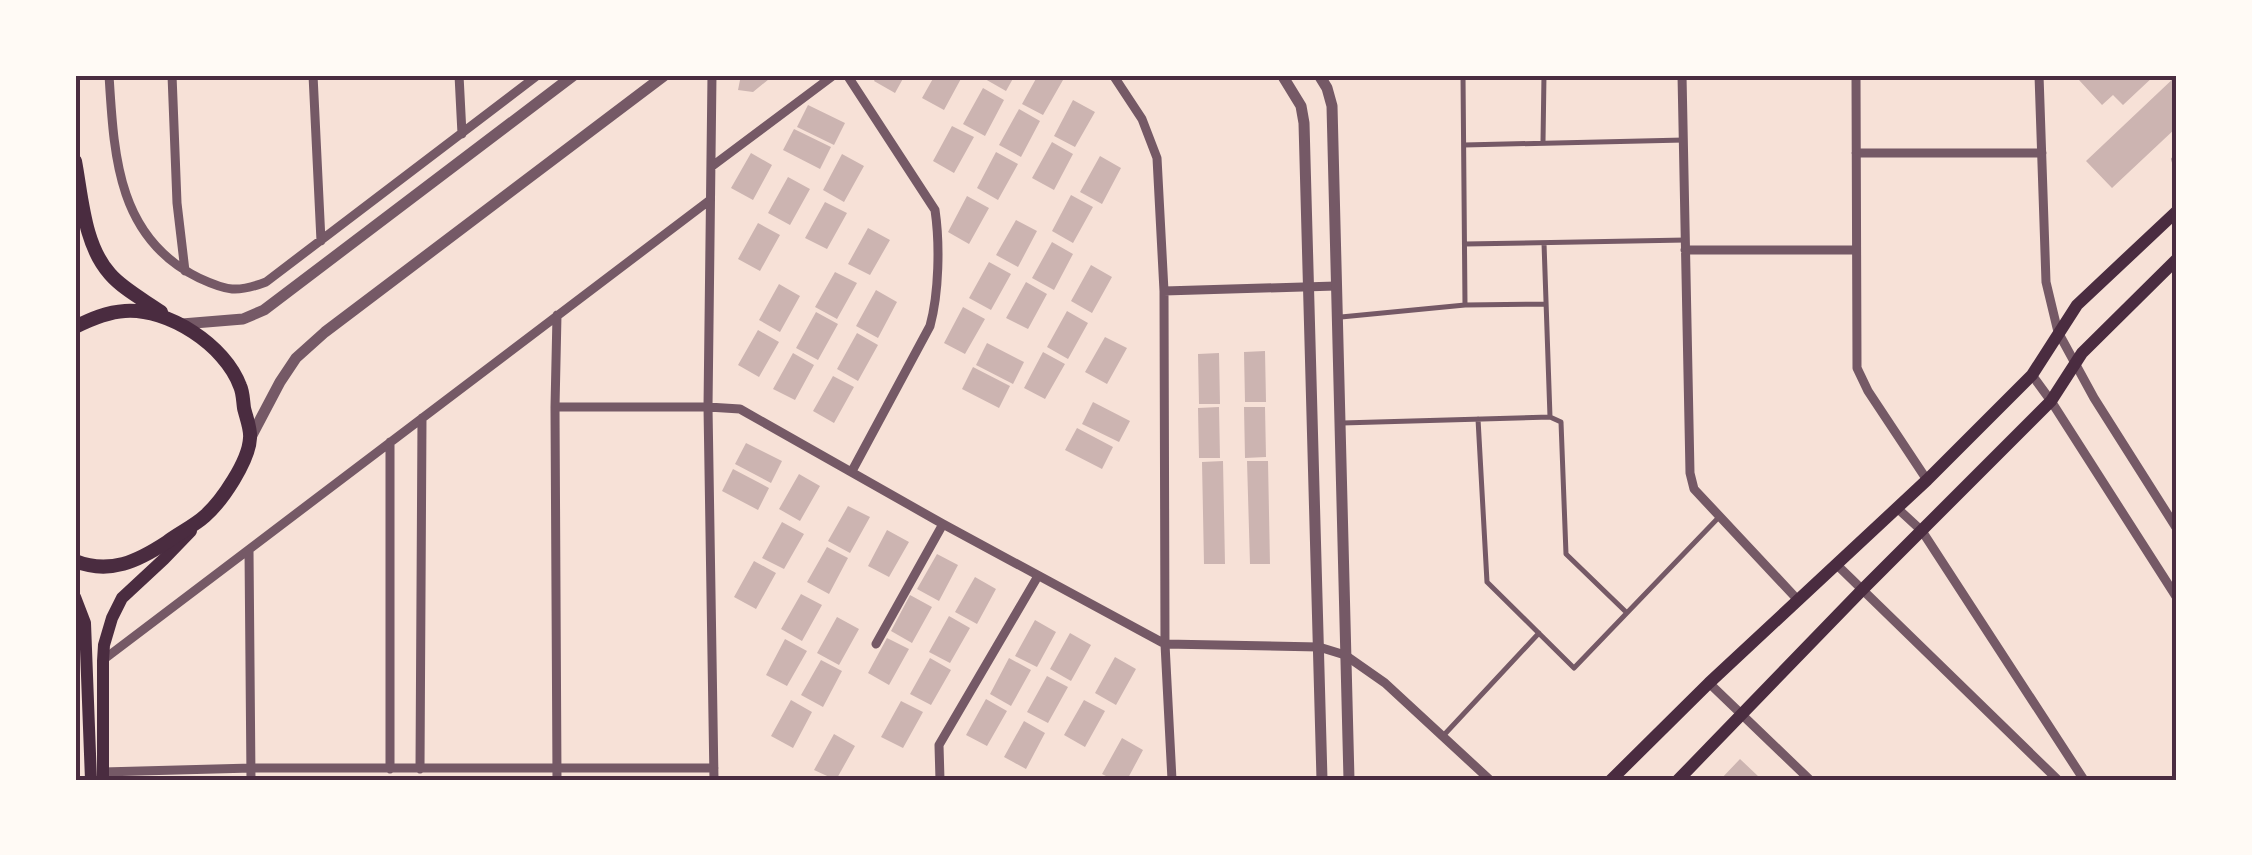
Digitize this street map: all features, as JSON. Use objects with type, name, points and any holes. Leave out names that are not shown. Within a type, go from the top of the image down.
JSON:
[{"type":"main road","points":[[75,161],[87,226],[98,258],[112,277],[202,338],[226,362],[240,385],[250,439],[228,488],[164,560],[122,598],[112,618],[103,660],[103,776]]},
{"type":"main road","points":[[1611,780],[2032,375],[2077,306],[2177,211]]},
{"type":"main road","points":[[1678,780],[2052,401],[2098,334],[2177,259]]},
{"type":"main road","points":[[75,327],[98,315],[127,310],[176,322]]},
{"type":"main road","points":[[75,562],[103,568],[134,562],[203,518]]},
{"type":"main road","points":[[75,597],[85,624],[91,780]]},
{"type":"street","points":[[109,75],[120,175],[139,226],[185,270],[220,288],[245,290],[266,282],[538,75]]},
{"type":"street","points":[[172,75],[185,270]]},
{"type":"street","points":[[313,75],[321,241]]},
{"type":"street","points":[[460,75],[462,134]]},
{"type":"street","points":[[176,322],[242,319],[264,310],[574,75]]},
{"type":"street","points":[[250,439],[296,358],[324,332],[665,75]]},
{"type":"street","points":[[712,75],[708,407],[714,780]]},
{"type":"street","points":[[711,167],[834,75]]},
{"type":"street","points":[[847,75],[935,210],[937,226],[930,326],[852,471]]},
{"type":"street","points":[[1113,75],[1142,119],[1158,158],[1164,291],[1165,644],[1172,780]]},
{"type":"street","points":[[1282,75],[1301,106],[1304,123],[1322,780]]},
{"type":"street","points":[[1319,75],[1328,88],[1332,106],[1349,780]]},
{"type":"street","points":[[1682,75],[1690,472],[1694,488],[1797,599]]},
{"type":"street","points":[[1856,75],[1857,368],[1868,392],[1927,480]]},
{"type":"street","points":[[2039,75],[2046,282],[2058,332],[2094,398],[2177,529]]},
{"type":"street","points":[[1856,153],[2042,153]]},
{"type":"street","points":[[103,660],[710,200]]},
{"type":"street","points":[[1685,246],[1855,250]]},
{"type":"street","points":[[1164,291],[1336,286]]},
{"type":"street","points":[[557,774],[558,316]]},
{"type":"street","points":[[2032,375],[2177,598]]},
{"type":"street","points":[[556,407],[740,410],[1165,644],[1319,647],[1345,655],[1385,683],[1490,780]]},
{"type":"street","points":[[420,769],[422,418]]},
{"type":"street","points":[[390,442],[395,772]]},
{"type":"street","points":[[1897,508],[1922,532],[2084,780]]},
{"type":"street","points":[[876,644],[944,524]]},
{"type":"street","points":[[249,550],[252,774]]},
{"type":"street","points":[[1836,564],[2058,780]]},
{"type":"street","points":[[940,780],[939,745],[1038,576]]},
{"type":"street","points":[[1709,683],[1810,780]]},
{"type":"street","points":[[103,776],[420,769],[557,774],[714,768]]},
{"type":"lane","points":[[1463,75],[1465,306]]},
{"type":"lane","points":[[1543,142],[1544,75]]},
{"type":"lane","points":[[1464,145],[1684,140]]},
{"type":"lane","points":[[2177,156],[2177,181]]},
{"type":"lane","points":[[1544,243],[1550,417]]},
{"type":"lane","points":[[1465,244],[1685,246]]},
{"type":"lane","points":[[1338,317],[1465,306],[1546,304]]},
{"type":"lane","points":[[1339,423],[1550,417],[1561,422],[1566,554],[1627,613]]},
{"type":"lane","points":[[1478,419],[1487,582],[1574,668],[1720,516]]},
{"type":"lane","points":[[1443,736],[1539,633]]},
{"type":"building","points":[[741,75],[774,75],[753,92],[738,90]]},
{"type":"building","points":[[877,75],[905,75],[895,93],[874,81]]},
{"type":"building","points":[[935,75],[963,75],[944,110],[922,98]]},
{"type":"building","points":[[987,75],[1015,75],[1006,91],[985,79]]},
{"type":"building","points":[[1038,75],[1054,75],[1063,80],[1043,115],[1022,104]]},
{"type":"building","points":[[2084,75],[2155,75],[2123,105],[2113,95],[2102,105],[2079,80]]},
{"type":"building","points":[[2177,75],[2177,127],[2112,188],[2086,161]]},
{"type":"building","points":[[983,88],[1004,100],[985,136],[963,124]]},
{"type":"building","points":[[1073,100],[1095,112],[1075,147],[1054,136]]},
{"type":"building","points":[[808,105],[845,123],[834,145],[797,127]]},
{"type":"building","points":[[1019,109],[1040,121],[1021,157],[999,145]]},
{"type":"building","points":[[952,126],[974,137],[954,173],[933,161]]},
{"type":"building","points":[[794,129],[831,147],[820,169],[783,150]]},
{"type":"building","points":[[1052,142],[1073,154],[1054,190],[1032,178]]},
{"type":"building","points":[[996,152],[1018,164],[998,200],[977,188]]},
{"type":"building","points":[[751,153],[772,165],[753,200],[731,188]]},
{"type":"building","points":[[842,154],[864,166],[844,202],[823,190]]},
{"type":"building","points":[[1100,156],[1121,168],[1102,204],[1080,192]]},
{"type":"building","points":[[788,177],[810,189],[790,225],[768,213]]},
{"type":"building","points":[[1071,195],[1093,207],[1073,243],[1052,231]]},
{"type":"building","points":[[967,196],[989,208],[969,244],[948,232]]},
{"type":"building","points":[[825,202],[847,213],[827,249],[805,238]]},
{"type":"building","points":[[1016,220],[1037,231],[1018,267],[996,255]]},
{"type":"building","points":[[758,223],[780,235],[760,271],[738,259]]},
{"type":"building","points":[[868,228],[890,240],[870,275],[848,264]]},
{"type":"building","points":[[1052,242],[1073,254],[1054,290],[1032,278]]},
{"type":"building","points":[[989,262],[1011,274],[991,310],[969,298]]},
{"type":"building","points":[[1091,265],[1112,277],[1092,313],[1071,301]]},
{"type":"building","points":[[835,272],[857,283],[837,319],[815,307]]},
{"type":"building","points":[[1026,282],[1047,294],[1028,329],[1006,318]]},
{"type":"building","points":[[779,284],[800,296],[780,332],[759,320]]},
{"type":"building","points":[[876,290],[897,302],[878,338],[856,326]]},
{"type":"building","points":[[963,307],[985,319],[965,354],[944,343]]},
{"type":"building","points":[[1067,311],[1088,323],[1068,359],[1047,347]]},
{"type":"building","points":[[816,312],[838,324],[818,360],[796,348]]},
{"type":"building","points":[[758,330],[779,342],[759,377],[738,365]]},
{"type":"building","points":[[857,333],[878,345],[858,381],[837,369]]},
{"type":"building","points":[[1105,337],[1127,348],[1107,384],[1085,372]]},
{"type":"building","points":[[987,343],[1024,362],[1013,384],[976,365]]},
{"type":"building","points":[[1265,351],[1266,402],[1245,402],[1244,352]]},
{"type":"building","points":[[1043,352],[1065,364],[1045,399],[1024,388]]},
{"type":"building","points":[[793,353],[814,365],[795,400],[773,389]]},
{"type":"building","points":[[1219,353],[1220,404],[1199,404],[1198,354]]},
{"type":"building","points":[[973,367],[1010,386],[999,408],[962,389]]},
{"type":"building","points":[[833,376],[854,387],[834,423],[813,411]]},
{"type":"building","points":[[1093,402],[1130,421],[1119,442],[1082,424]]},
{"type":"building","points":[[1219,407],[1220,458],[1199,458],[1198,408]]},
{"type":"building","points":[[1244,407],[1265,407],[1266,457],[1245,458]]},
{"type":"building","points":[[1077,428],[1113,447],[1102,469],[1065,450]]},
{"type":"building","points":[[746,443],[782,461],[771,483],[735,464]]},
{"type":"building","points":[[1223,461],[1225,564],[1204,564],[1202,462]]},
{"type":"building","points":[[1247,461],[1268,461],[1270,564],[1250,564]]},
{"type":"building","points":[[733,469],[769,488],[758,510],[722,491]]},
{"type":"building","points":[[799,474],[820,486],[800,521],[779,509]]},
{"type":"building","points":[[848,506],[870,517],[850,553],[828,541]]},
{"type":"building","points":[[782,522],[804,534],[784,569],[762,558]]},
{"type":"building","points":[[887,530],[909,542],[889,577],[868,566]]},
{"type":"building","points":[[827,547],[848,558],[829,594],[807,582]]},
{"type":"building","points":[[937,554],[958,565],[939,601],[917,589]]},
{"type":"building","points":[[754,561],[776,573],[756,609],[734,597]]},
{"type":"building","points":[[975,577],[996,589],[977,624],[955,612]]},
{"type":"building","points":[[801,594],[822,605],[802,641],[781,629]]},
{"type":"building","points":[[910,595],[932,607],[912,643],[891,631]]},
{"type":"building","points":[[949,616],[970,628],[950,663],[929,652]]},
{"type":"building","points":[[837,617],[859,629],[839,665],[817,653]]},
{"type":"building","points":[[1035,620],[1056,632],[1037,667],[1015,656]]},
{"type":"building","points":[[1070,633],[1091,645],[1071,681],[1050,669]]},
{"type":"building","points":[[887,638],[909,649],[889,685],[868,673]]},
{"type":"building","points":[[785,639],[807,651],[787,686],[766,675]]},
{"type":"building","points":[[1115,657],[1136,669],[1116,705],[1095,693]]},
{"type":"building","points":[[930,658],[951,670],[931,705],[910,694]]},
{"type":"building","points":[[1009,658],[1031,670],[1011,706],[990,694]]},
{"type":"building","points":[[821,660],[842,671],[823,707],[801,695]]},
{"type":"building","points":[[1047,676],[1068,687],[1048,723],[1027,712]]},
{"type":"building","points":[[986,699],[1007,711],[987,746],[966,735]]},
{"type":"building","points":[[791,700],[812,712],[793,748],[771,736]]},
{"type":"building","points":[[1084,700],[1105,711],[1085,747],[1064,735]]},
{"type":"building","points":[[901,701],[923,712],[903,748],[881,737]]},
{"type":"building","points":[[1024,721],[1045,733],[1026,769],[1004,757]]},
{"type":"building","points":[[834,734],[855,746],[836,780],[814,770]]},
{"type":"building","points":[[1122,738],[1143,750],[1127,780],[1114,780],[1102,774]]},
{"type":"building","points":[[1740,759],[1759,777],[1720,780]]}]
